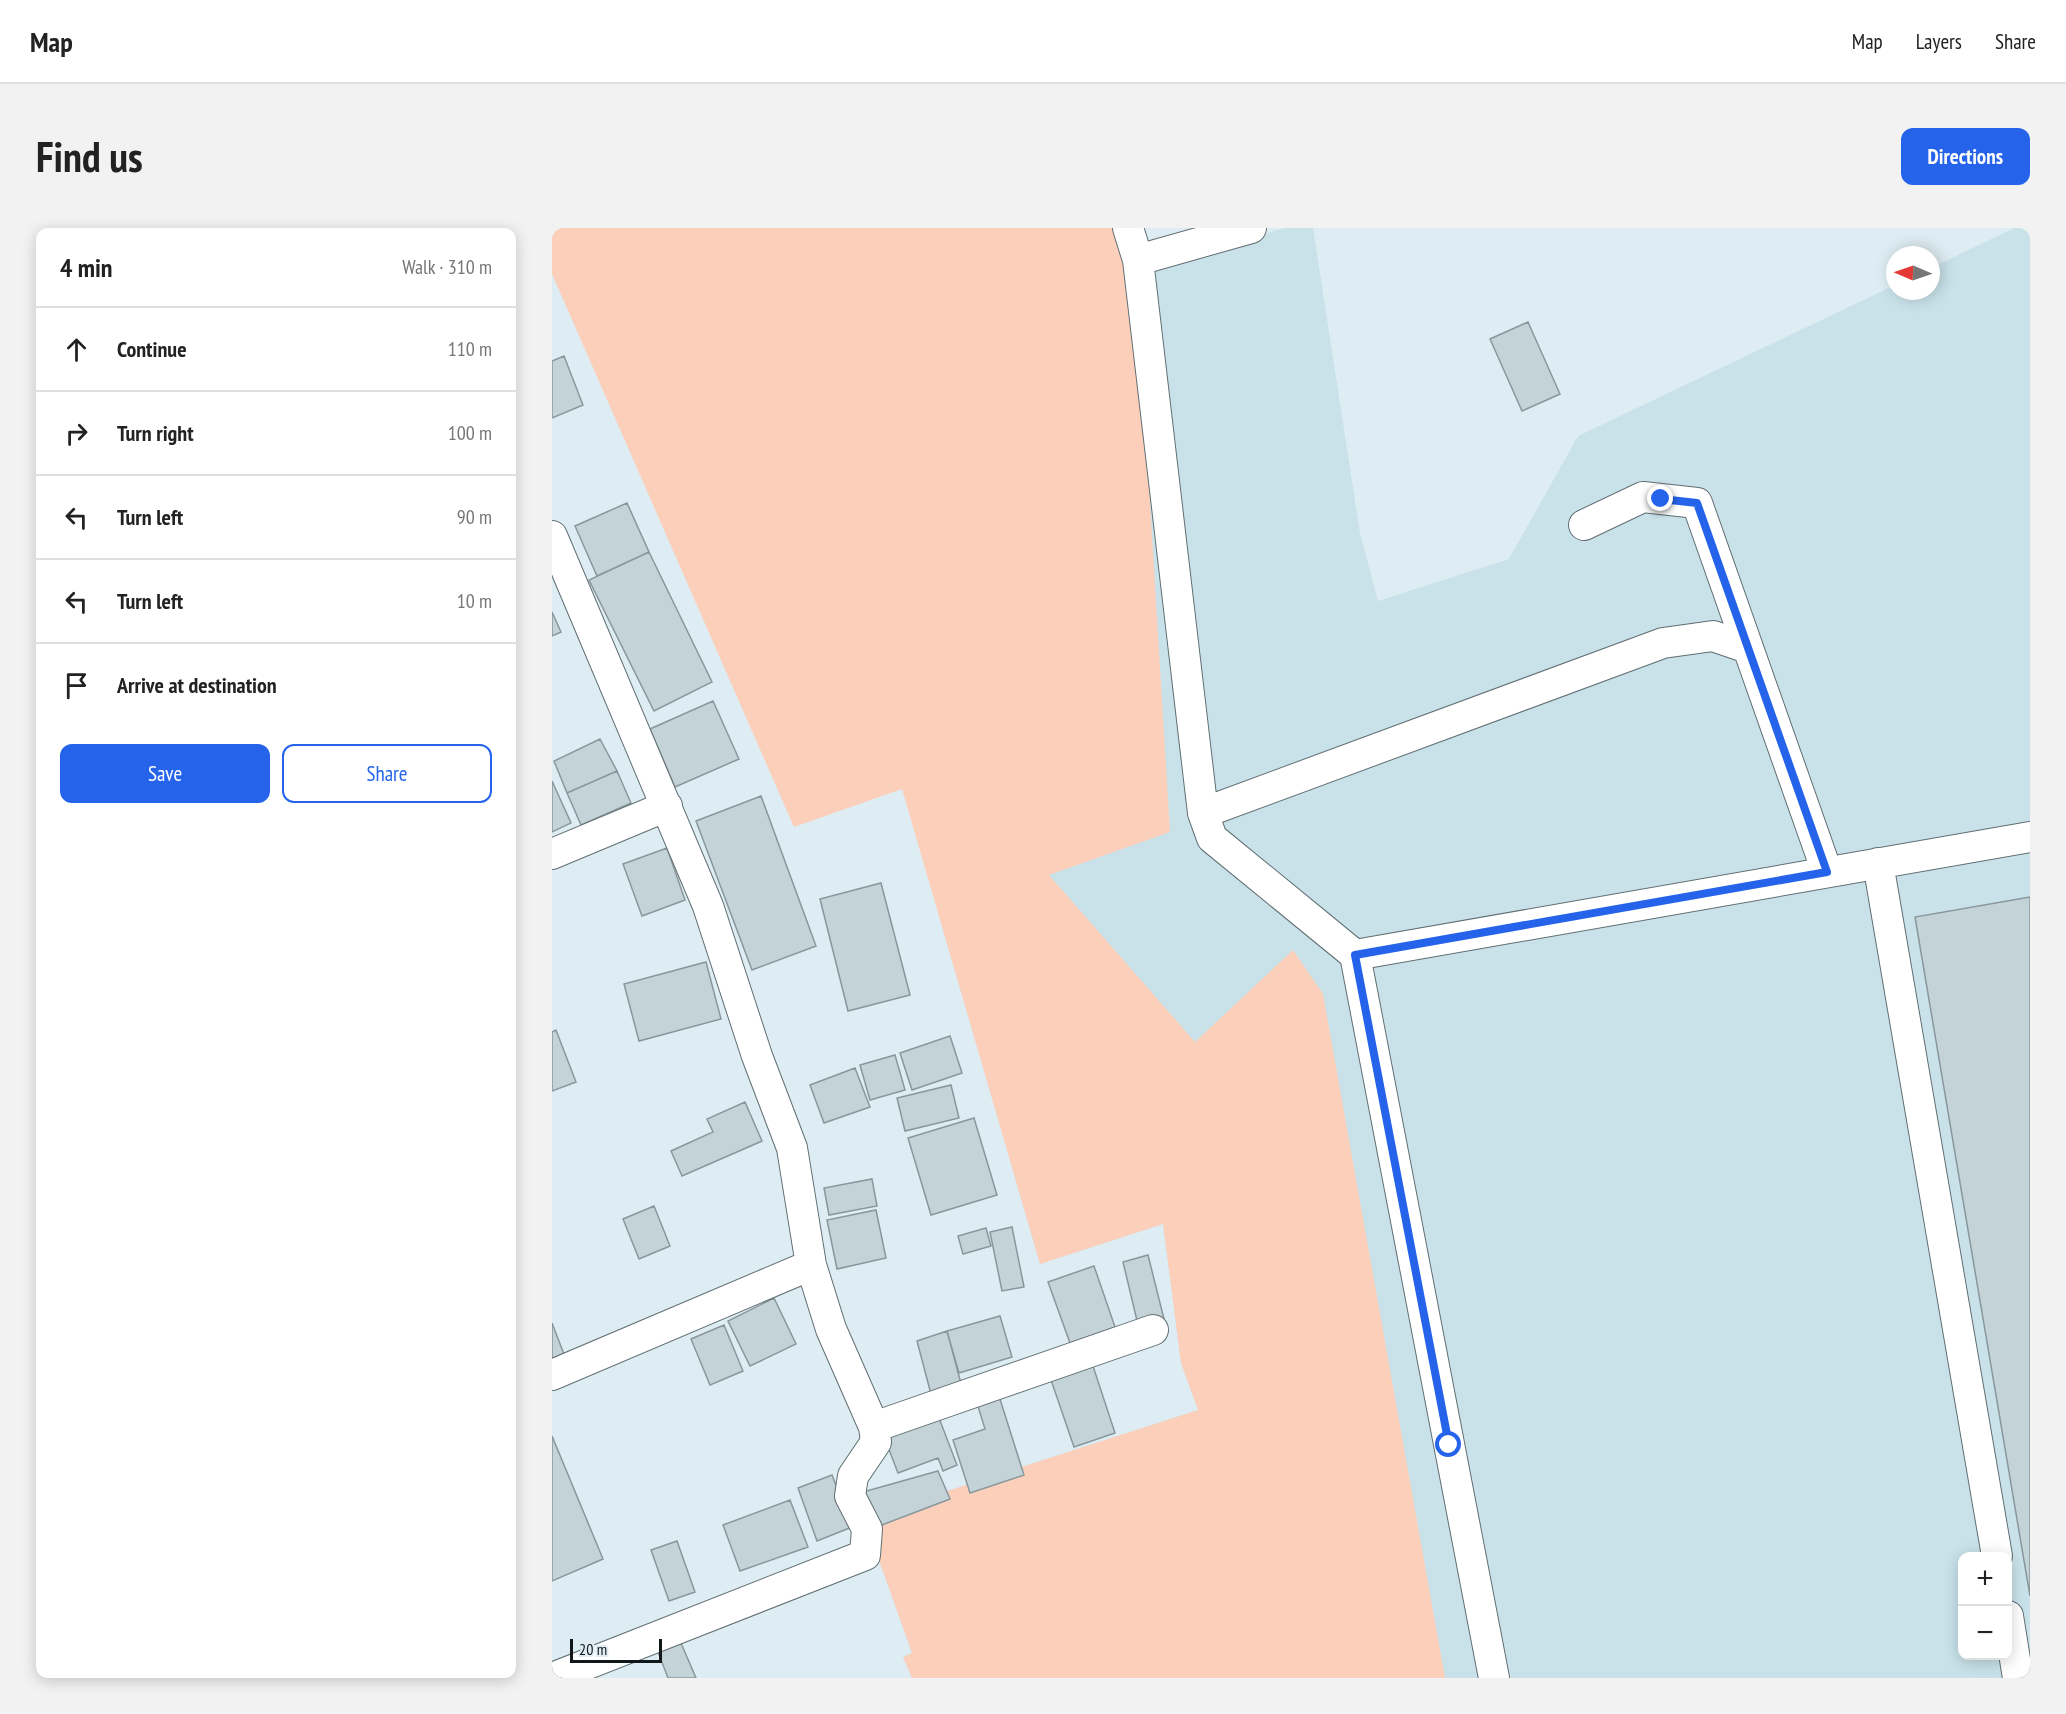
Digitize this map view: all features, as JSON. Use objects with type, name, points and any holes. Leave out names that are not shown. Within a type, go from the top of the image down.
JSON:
[{"type":"street","points":[[1128,228],[1138,260],[1203,813],[1212,838],[1355,955],[1494,1678]]},
{"type":"street","points":[[1138,260],[1251,228]]},
{"type":"street","points":[[1584,525],[1643,497],[1697,503],[1827,872]]},
{"type":"street","points":[[552,536],[708,906],[754,1046],[792,1148],[811,1265],[831,1329],[874,1427],[876,1442],[853,1476],[850,1496],[867,1529],[865,1555],[552,1678]]},
{"type":"street","points":[[1203,813],[1663,644],[1713,636],[1748,648]]},
{"type":"street","points":[[552,855],[667,806]]},
{"type":"street","points":[[1355,955],[2030,837]]},
{"type":"street","points":[[1878,863],[1996,1552]]},
{"type":"street","points":[[552,1375],[811,1265]]},
{"type":"street","points":[[874,1427],[1153,1330]]},
{"type":"street","points":[[2012,1644],[2018,1678]]},
{"type":"shaded area","points":[[552,228],[1126,228],[1136,271],[1170,832],[1049,875],[1195,1042],[1293,950],[1323,994],[1445,1678],[912,1678],[903,1657],[912,1653],[864,1518],[1198,1410],[1181,1363],[1163,1224],[1040,1264],[902,789],[794,827],[552,274]]},
{"type":"shaded area","points":[[1285,228],[1313,228],[1360,533],[1378,601],[1509,559],[1578,436],[1886,289],[1886,300],[1940,300],[1940,264],[2014,228],[2030,228],[2030,1678],[912,1678],[903,1657],[912,1653],[864,1518],[1198,1410],[1181,1363],[1163,1224],[1040,1264],[936,905],[1136,271]]},
{"type":"building","points":[[1528,322],[1560,394],[1522,411],[1490,339]]},
{"type":"building","points":[[564,356],[583,405],[552,418],[552,361]]},
{"type":"building","points":[[627,503],[649,552],[597,576],[575,526]]},
{"type":"building","points":[[649,552],[712,682],[654,711],[589,580]]},
{"type":"building","points":[[552,612],[561,632],[552,636]]},
{"type":"building","points":[[713,701],[739,759],[675,787],[650,729]]},
{"type":"building","points":[[600,739],[617,771],[567,793],[554,761]]},
{"type":"building","points":[[617,771],[631,803],[581,825],[567,793]]},
{"type":"building","points":[[552,781],[571,823],[552,832]]},
{"type":"building","points":[[761,796],[816,946],[752,970],[696,821]]},
{"type":"building","points":[[667,848],[685,900],[642,916],[623,864]]},
{"type":"building","points":[[881,883],[910,995],[848,1011],[820,899]]},
{"type":"building","points":[[2030,897],[2030,1596],[1915,917]]},
{"type":"building","points":[[706,962],[721,1019],[639,1041],[624,984]]},
{"type":"building","points":[[556,1030],[576,1082],[552,1091],[552,1032]]},
{"type":"building","points":[[950,1036],[962,1073],[912,1090],[900,1053]]},
{"type":"building","points":[[895,1055],[905,1090],[870,1100],[860,1065]]},
{"type":"building","points":[[855,1068],[870,1107],[824,1123],[810,1085]]},
{"type":"building","points":[[951,1085],[959,1118],[905,1131],[897,1098]]},
{"type":"building","points":[[745,1102],[762,1141],[682,1176],[671,1151],[713,1132],[707,1119]]},
{"type":"building","points":[[974,1118],[997,1195],[931,1215],[908,1138]]},
{"type":"building","points":[[872,1179],[877,1206],[829,1215],[824,1188]]},
{"type":"building","points":[[654,1206],[670,1246],[639,1259],[623,1219]]},
{"type":"building","points":[[876,1210],[886,1258],[837,1269],[827,1220]]},
{"type":"building","points":[[1012,1227],[1024,1287],[1002,1291],[990,1232]]},
{"type":"building","points":[[986,1228],[991,1246],[963,1254],[958,1236]]},
{"type":"building","points":[[1148,1255],[1165,1323],[1139,1329],[1123,1262]]},
{"type":"building","points":[[1094,1266],[1115,1327],[1070,1343],[1048,1282]]},
{"type":"building","points":[[774,1298],[796,1344],[750,1366],[728,1321]]},
{"type":"building","points":[[1000,1316],[1012,1357],[959,1373],[947,1331]]},
{"type":"building","points":[[552,1323],[567,1362],[552,1368]]},
{"type":"building","points":[[724,1325],[743,1371],[710,1385],[691,1339]]},
{"type":"building","points":[[947,1331],[963,1391],[932,1398],[917,1341]]},
{"type":"building","points":[[1092,1363],[1115,1433],[1074,1447],[1050,1377]]},
{"type":"building","points":[[999,1396],[1024,1475],[970,1493],[953,1440],[985,1429],[977,1403]]},
{"type":"building","points":[[939,1418],[957,1465],[943,1471],[938,1458],[898,1473],[885,1439]]},
{"type":"building","points":[[552,1436],[603,1559],[552,1581]]},
{"type":"building","points":[[938,1471],[950,1499],[874,1528],[863,1492]]},
{"type":"building","points":[[832,1475],[852,1527],[817,1541],[798,1488]]},
{"type":"building","points":[[790,1500],[808,1547],[740,1571],[723,1525]]},
{"type":"building","points":[[677,1541],[695,1592],[669,1601],[651,1550]]},
{"type":"building","points":[[681,1643],[696,1678],[668,1678],[658,1652]]},
{"type":"route","points":[[1449,1445],[1355,955],[1827,872],[1697,503],[1661,499]]}]
